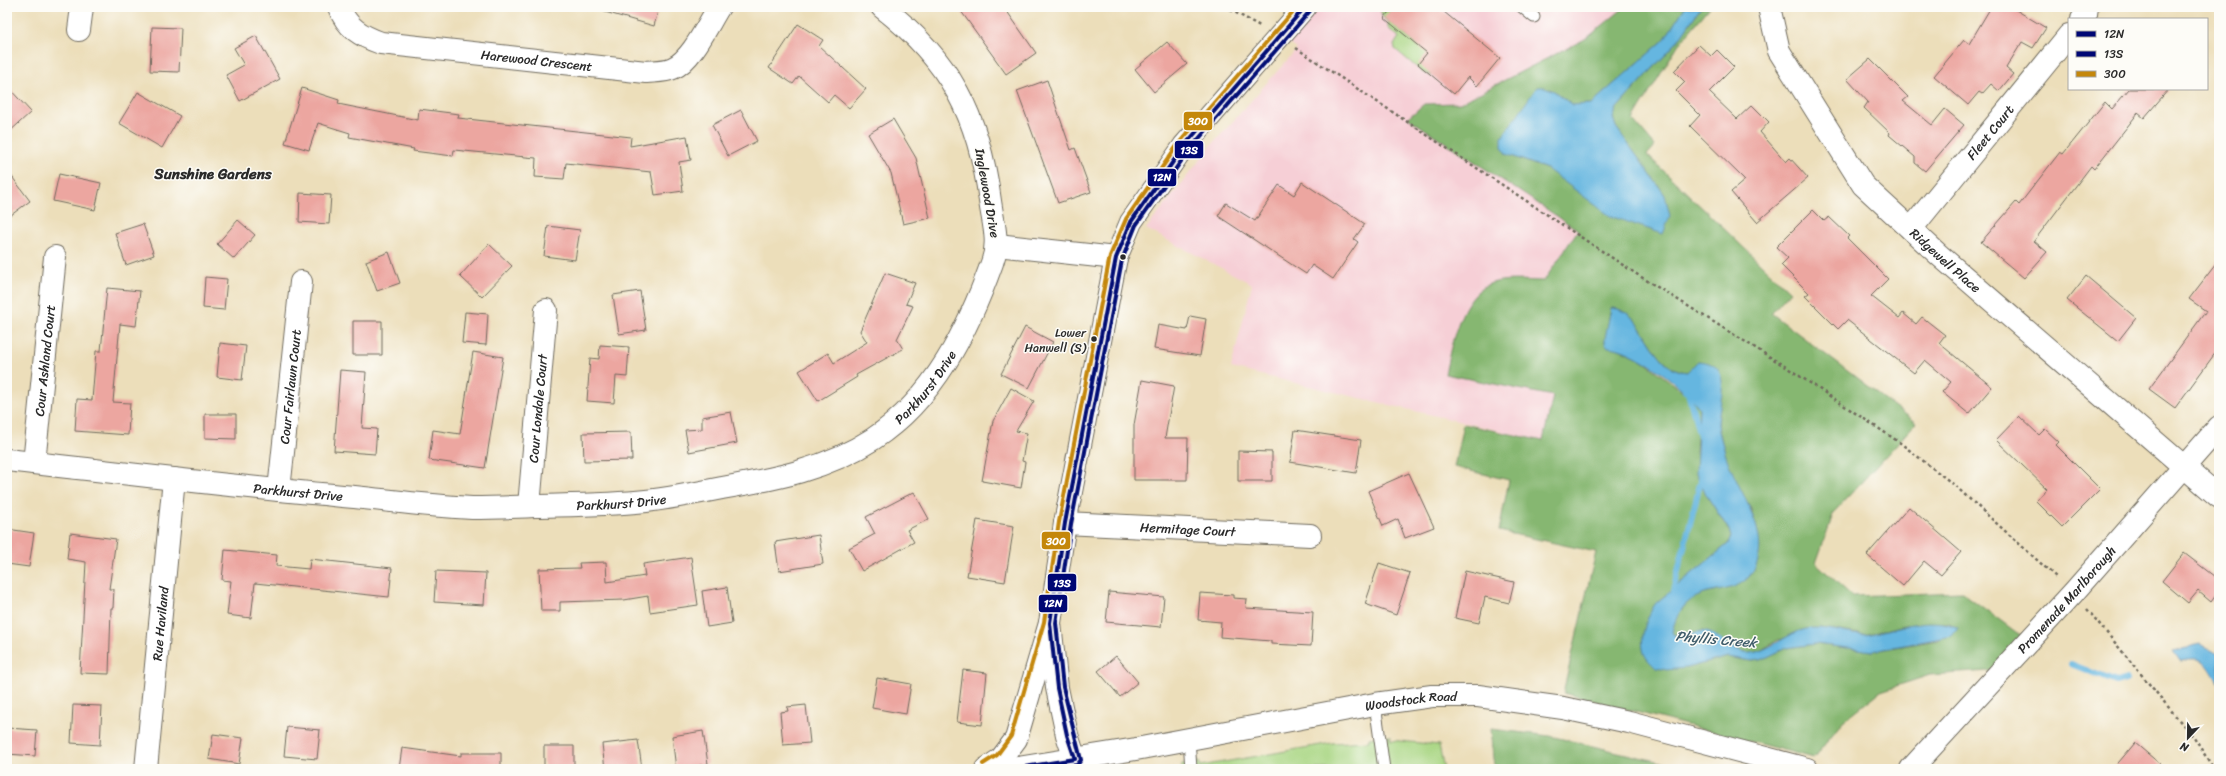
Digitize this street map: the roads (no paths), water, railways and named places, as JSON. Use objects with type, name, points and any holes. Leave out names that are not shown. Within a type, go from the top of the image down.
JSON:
[{"type":"street","points":[[79,30],[82,7]]},
{"type":"street","name":"Harewood Crescent","points":[[339,7],[344,21],[353,30],[381,43],[652,72],[673,68],[684,61],[719,7]]},
{"type":"street","name":"Inglewood Drive","points":[[882,7],[903,24],[944,70],[971,116],[986,168],[997,245]]},
{"type":"street","points":[[986,769],[1001,759],[1016,739],[1050,623],[1066,523],[1116,258],[1131,222],[1184,146],[1305,7]]},
{"type":"street","name":"Ridgewell Place","points":[[1769,7],[1779,51],[1863,185],[2182,467],[2219,497]]},
{"type":"street","points":[[2083,18],[2086,14],[2087,7]]},
{"type":"street","name":"Fleet Court","points":[[1911,229],[2068,36]]},
{"type":"street","points":[[997,245],[1116,258]]},
{"type":"street","name":"Parkhurst Drive","points":[[7,460],[279,490],[473,508],[606,504],[648,501],[770,480],[825,465],[872,440],[905,414],[947,361],[959,341],[985,281],[997,245]]},
{"type":"street","name":"Cour Ashland Court","points":[[34,463],[55,257]]},
{"type":"street","name":"Cour Fairlawn Court","points":[[279,490],[301,282]]},
{"type":"street","name":"Cour Londale Court","points":[[529,506],[546,310]]},
{"type":"street","name":"Promenade Marlborough","points":[[1911,769],[2073,593],[2182,467],[2219,427]]},
{"type":"street","name":"Rue Haviland","points":[[146,769],[174,479]]},
{"type":"street","name":"Hermitage Court","points":[[1066,523],[1310,535]]},
{"type":"street","points":[[1050,623],[1057,688],[1067,735],[1075,759]]},
{"type":"street","name":"Woodstock Road","points":[[1012,769],[1189,739],[1375,704],[1432,696],[1478,696],[1562,708],[1629,722],[1807,769]]},
{"type":"lane","points":[[1522,7],[1534,17]]},
{"type":"lane","points":[[1375,704],[1384,769]]},
{"type":"lane","points":[[1189,739],[1191,769]]},
{"type":"water","points":[[1685,7],[1701,7],[1677,42],[1617,108],[1613,118],[1616,127],[1665,195],[1670,216],[1663,234],[1610,216],[1547,169],[1506,154],[1502,147],[1502,137],[1537,87],[1545,87],[1554,91],[1572,105],[1591,104],[1664,40]]},
{"type":"water","points":[[1611,308],[1623,311],[1633,318],[1656,351],[1675,369],[1687,372],[1698,361],[1710,363],[1717,369],[1721,376],[1722,385],[1718,425],[1720,434],[1729,463],[1756,526],[1759,542],[1759,557],[1753,571],[1744,581],[1734,587],[1710,592],[1699,596],[1688,603],[1679,614],[1672,632],[1674,635],[1683,635],[1701,631],[1710,633],[1734,649],[1745,653],[1757,652],[1799,631],[1813,628],[1863,635],[1914,624],[1932,622],[1958,628],[1952,636],[1873,651],[1815,644],[1786,648],[1761,660],[1751,661],[1728,657],[1686,668],[1667,670],[1656,668],[1646,657],[1642,641],[1647,620],[1653,608],[1656,603],[1728,544],[1731,537],[1729,530],[1705,493],[1696,473],[1699,408],[1683,390],[1658,370],[1631,354],[1608,347],[1605,343],[1605,338]]},
{"type":"water","points":[[2201,645],[2219,655],[2219,684],[2212,671],[2205,663],[2195,660],[2180,661],[2173,651]]},
{"type":"waterway","points":[[1685,390],[1688,393],[1700,436]]},
{"type":"waterway","points":[[1672,595],[1702,476]]},
{"type":"waterway","name":"Phyllis Creek","points":[[2071,664],[2116,682],[2126,679]]},
{"type":"place","name":"Lower Hanwell (S)","points":[[1094,339]]},
{"type":"district","name":"Sunshine Gardens","points":[[213,174]]}]
